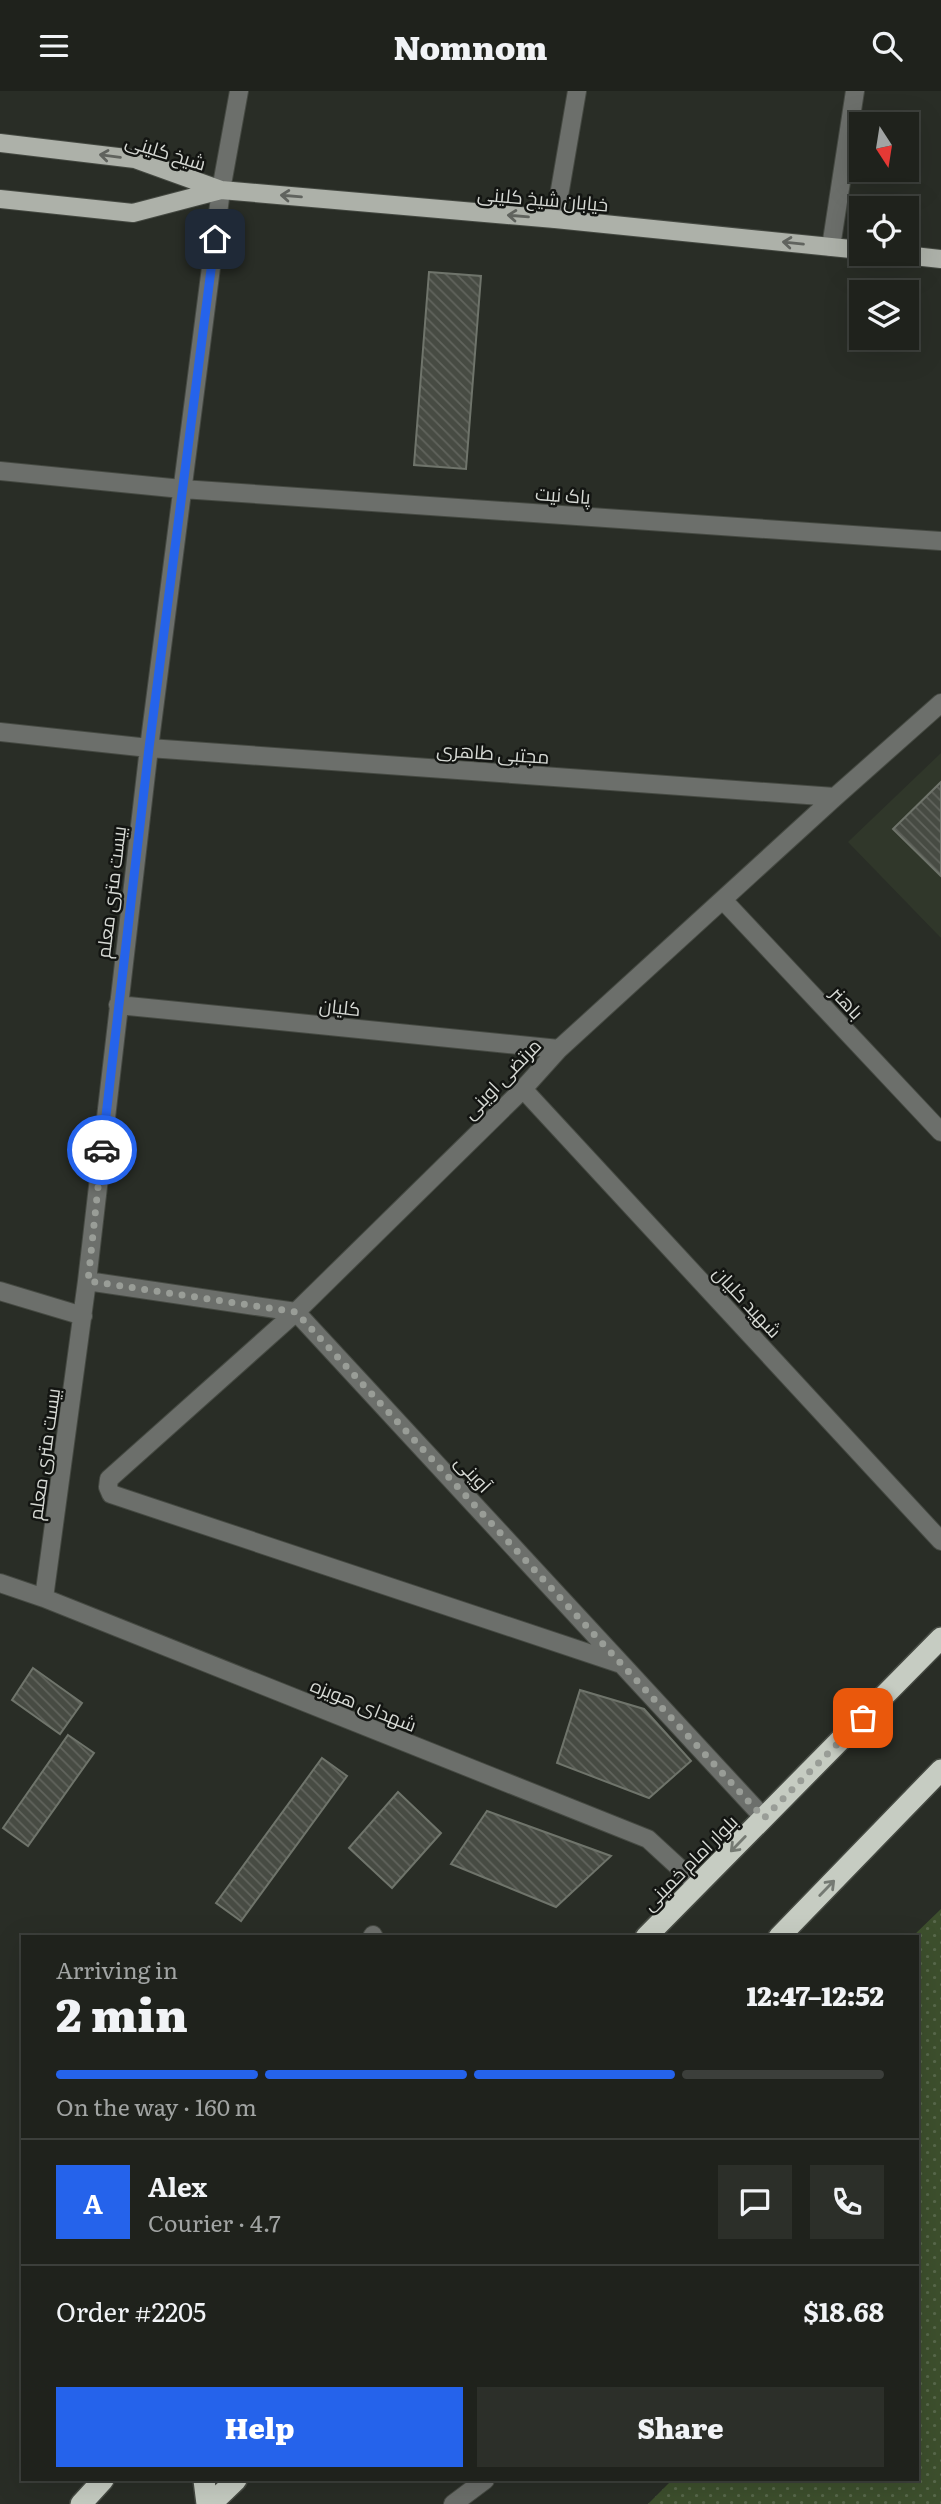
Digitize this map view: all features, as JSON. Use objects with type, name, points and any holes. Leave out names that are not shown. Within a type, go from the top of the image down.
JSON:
[{"type":"highway","name":"بلوار امام خمینی","points":[[648,1935],[941,1638]]},
{"type":"highway","points":[[781,1935],[941,1770]]},
{"type":"highway","points":[[81,2504],[102,2481]]},
{"type":"highway","points":[[204,2481],[209,2504],[235,2481]]},
{"type":"main road","name":"شیخ کلینی","points":[[0,143],[135,159],[221,190]]},
{"type":"main road","name":"شیخ کلینی","points":[[0,199],[133,213],[221,190]]},
{"type":"main road","name":"خیابان شیخ کلینی","points":[[221,190],[555,219],[849,249]]},
{"type":"main road","points":[[919,257],[941,259]]},
{"type":"street","name":"بیست متری معلم","points":[[44,1598],[88,1281],[118,1005],[182,489],[221,190],[239,91]]},
{"type":"street","points":[[555,219],[577,91]]},
{"type":"street","points":[[831,247],[855,91]]},
{"type":"street","name":"پاک نیت","points":[[0,471],[182,489],[941,541]]},
{"type":"street","name":"مرتضی اوینی","points":[[621,1664],[111,1493],[108,1487],[109,1479],[296,1312],[523,1089],[559,1049],[941,703]]},
{"type":"street","name":"مجتبی طاهری","points":[[0,732],[149,748],[835,797]]},
{"type":"street","name":"باهنر","points":[[723,900],[941,1132]]},
{"type":"street","name":"کلیان","points":[[118,1005],[559,1049]]},
{"type":"street","name":"شهید کلیان","points":[[523,1089],[941,1541]]},
{"type":"street","points":[[88,1281],[296,1312]]},
{"type":"street","points":[[0,1291],[83,1316]]},
{"type":"street","name":"آوینی","points":[[296,1312],[764,1818]]},
{"type":"street","name":"شهدای هویزه","points":[[0,1583],[44,1598],[648,1839],[698,1885]]},
{"type":"street","points":[[453,2504],[484,2481]]},
{"type":"shaded area","points":[[941,753],[941,938],[848,842]]},
{"type":"green space","points":[[941,1909],[941,2504],[648,2504],[671,2481],[919,2481],[919,1935],[914,1935]]},
{"type":"building","points":[[429,272],[481,276],[466,469],[414,465]]},
{"type":"building","points":[[941,782],[941,876],[893,829]]},
{"type":"building","points":[[33,1668],[82,1703],[60,1734],[12,1700]]},
{"type":"building","points":[[580,1690],[644,1709],[691,1761],[649,1798],[557,1763]]},
{"type":"building","points":[[68,1735],[94,1753],[28,1846],[3,1828]]},
{"type":"building","points":[[322,1758],[347,1776],[241,1921],[216,1903]]},
{"type":"building","points":[[398,1792],[441,1833],[392,1888],[349,1848]]},
{"type":"building","points":[[487,1811],[611,1856],[556,1907],[451,1864]]},
{"type":"way so far","points":[[102,1150],[88,1281],[296,1312],[764,1818],[863,1718]]},
{"type":"route","points":[[102,1150],[149,748],[215,239]]}]
